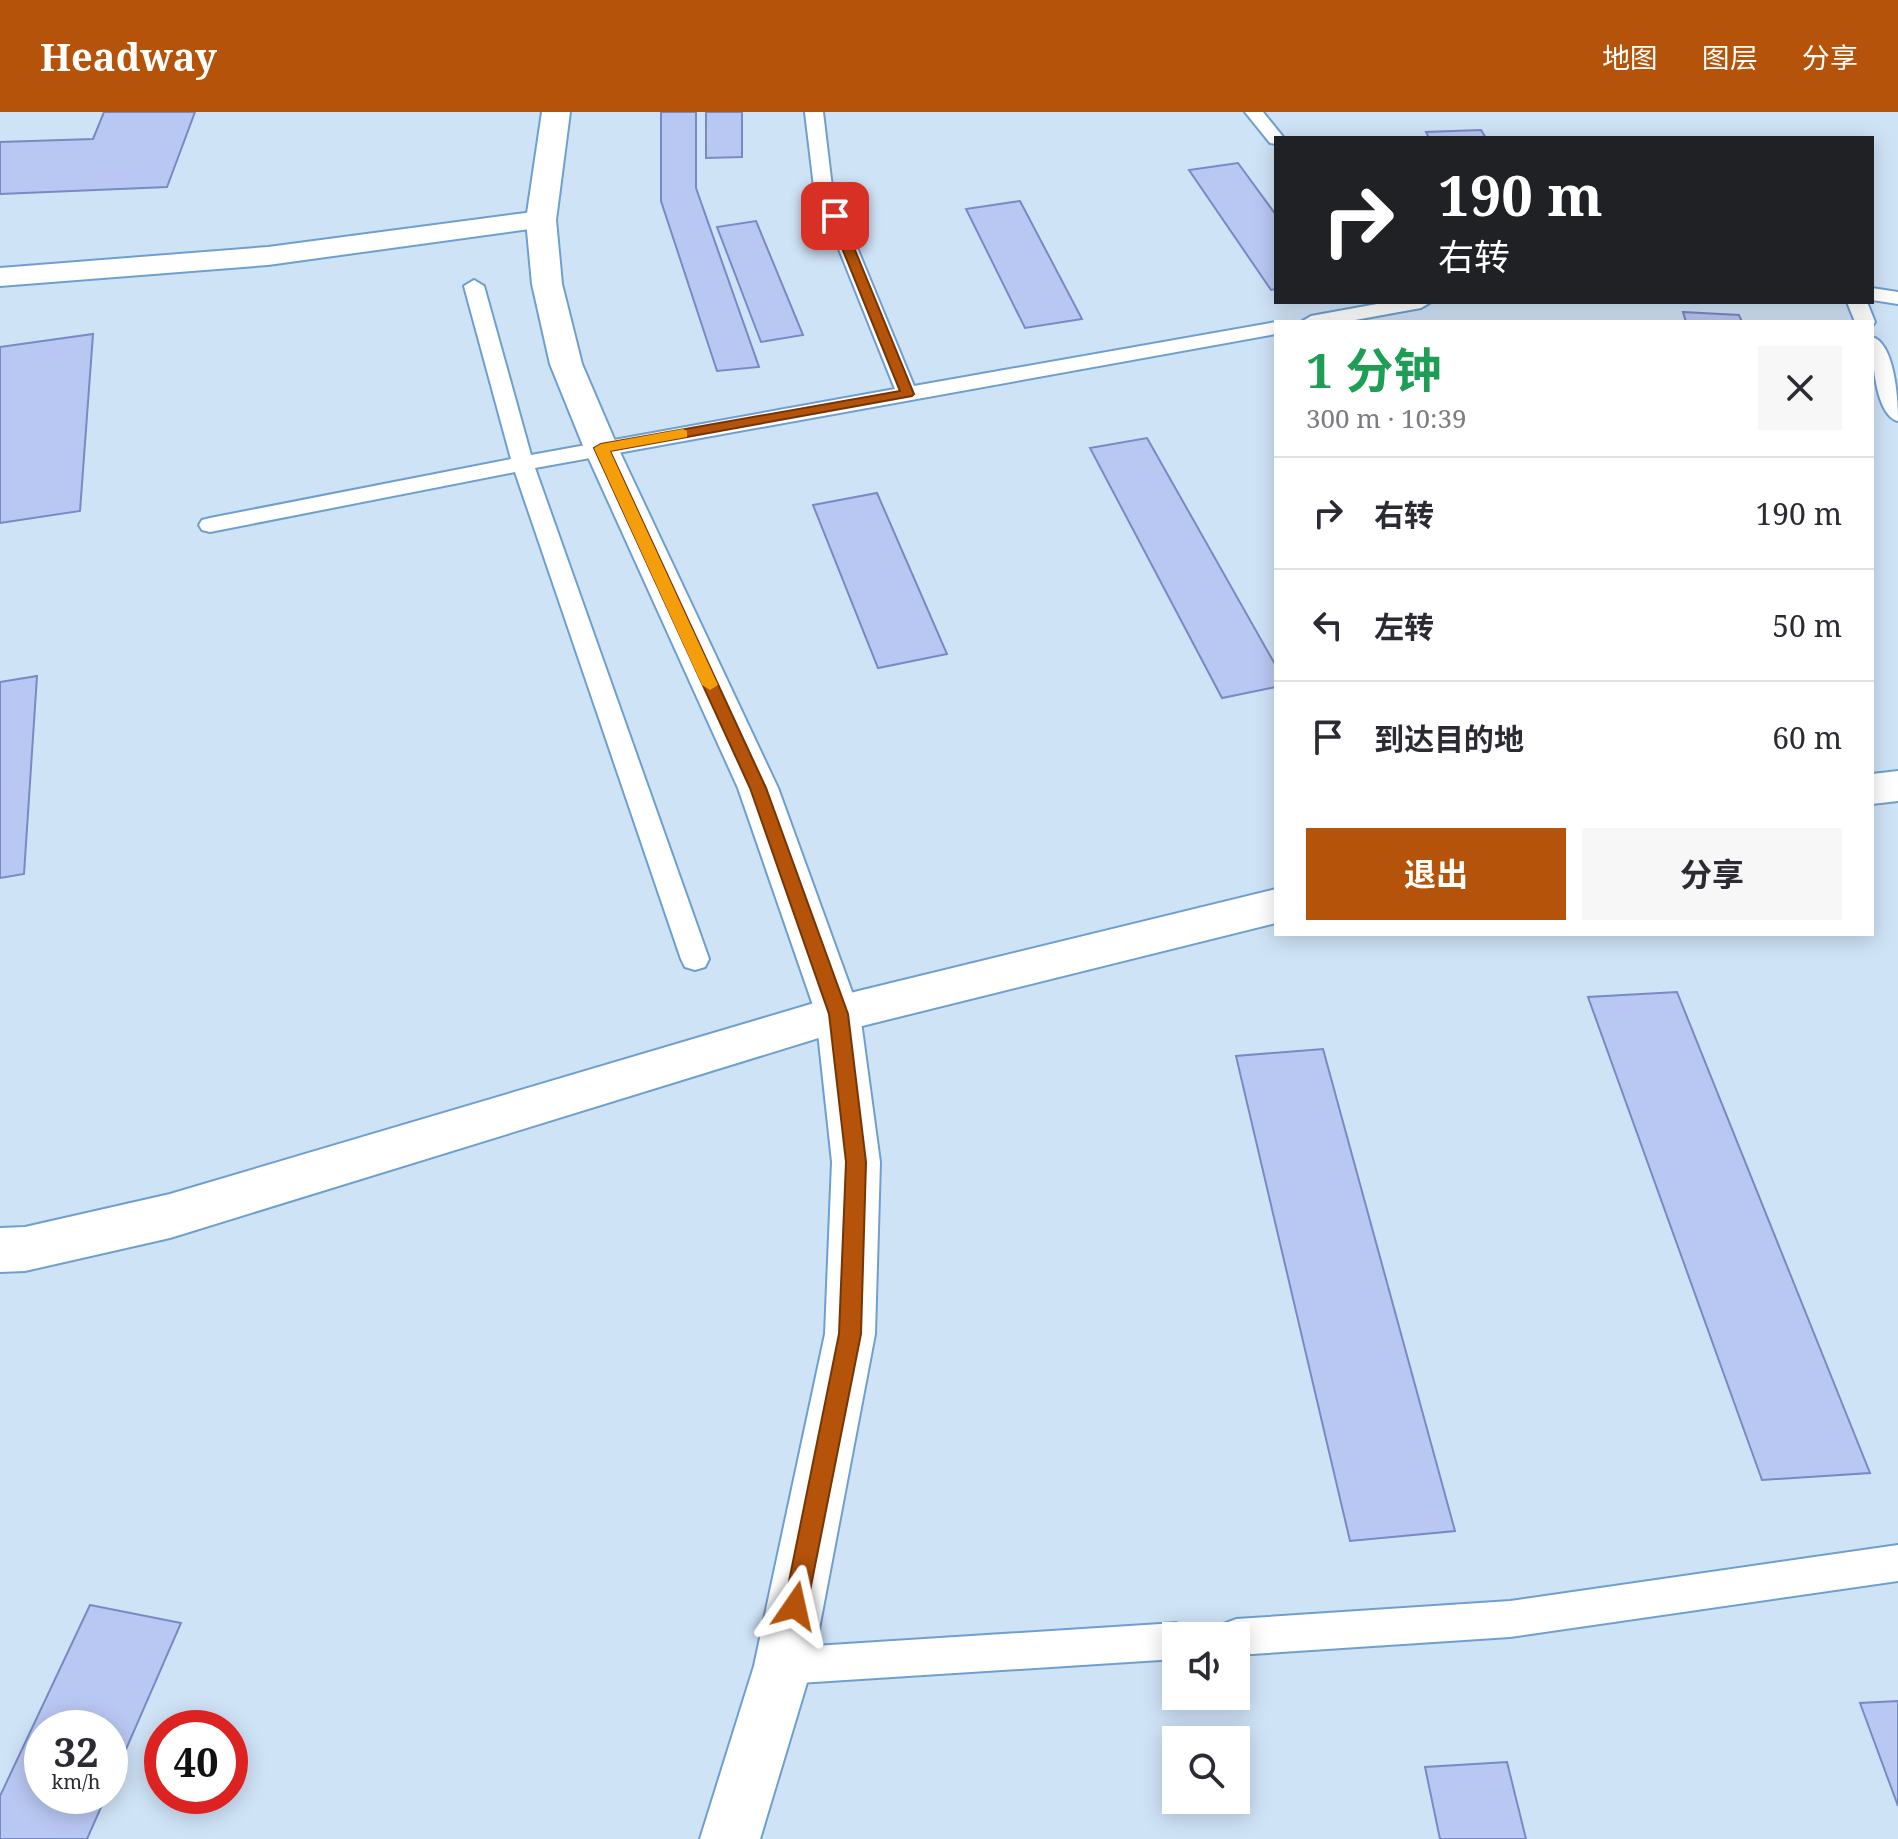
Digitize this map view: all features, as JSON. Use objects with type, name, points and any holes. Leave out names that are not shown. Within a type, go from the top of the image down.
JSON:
[{"type":"street","points":[[556,112],[541,220],[547,284],[566,364],[601,448],[758,788],[838,1014],[856,1162],[850,1334],[783,1666],[730,1839]]},
{"type":"street","points":[[0,277],[268,256],[541,220]]},
{"type":"street","points":[[1874,789],[1898,786]]},
{"type":"street","points":[[0,1250],[25,1249],[170,1216],[838,1014],[1274,906]]},
{"type":"lane","points":[[814,112],[823,187],[907,394]]},
{"type":"lane","points":[[1254,112],[1274,137]]},
{"type":"lane","points":[[474,286],[523,464],[695,959]]},
{"type":"lane","points":[[1874,294],[1898,298]]},
{"type":"lane","points":[[1322,320],[1410,304]]},
{"type":"lane","points":[[210,525],[601,448],[1274,328]]},
{"type":"lane","points":[[1874,349],[1898,415]]},
{"type":"lane","points":[[1250,1636],[1510,1619],[1898,1563]]},
{"type":"lane","points":[[783,1666],[1162,1642]]},
{"type":"building","points":[[104,112],[195,112],[167,187],[0,194],[0,142],[93,139]]},
{"type":"building","points":[[661,112],[696,112],[696,188],[759,367],[717,371],[661,201]]},
{"type":"building","points":[[706,112],[742,112],[742,157],[706,158]]},
{"type":"building","points":[[1481,130],[1485,136],[1428,136],[1426,132]]},
{"type":"building","points":[[1238,163],[1274,212],[1274,289],[1271,290],[1189,170]]},
{"type":"building","points":[[1020,201],[1082,319],[1025,328],[966,209]]},
{"type":"building","points":[[756,221],[803,335],[761,342],[717,227]]},
{"type":"building","points":[[1683,312],[1739,315],[1741,320],[1685,320]]},
{"type":"building","points":[[93,334],[80,511],[0,523],[0,347]]},
{"type":"building","points":[[1147,438],[1274,662],[1274,687],[1222,698],[1090,448]]},
{"type":"building","points":[[877,493],[947,654],[878,668],[813,505]]},
{"type":"building","points":[[37,676],[24,874],[0,878],[0,682]]},
{"type":"building","points":[[1677,992],[1870,1473],[1762,1480],[1588,997]]},
{"type":"building","points":[[1323,1049],[1455,1531],[1350,1541],[1236,1056]]},
{"type":"building","points":[[90,1605],[181,1623],[128,1745],[128,1710],[41,1710]]},
{"type":"building","points":[[1898,1701],[1898,1806],[1860,1703]]},
{"type":"building","points":[[24,1745],[24,1814],[98,1814],[87,1839],[0,1839],[0,1796]]},
{"type":"building","points":[[1507,1762],[1526,1839],[1440,1839],[1425,1767]]},
{"type":"slow traffic","points":[[683,434],[601,448],[710,685]]},
{"type":"route","points":[[795,1606],[850,1334],[856,1162],[838,1014],[758,788],[601,448],[907,394],[835,216]]}]
